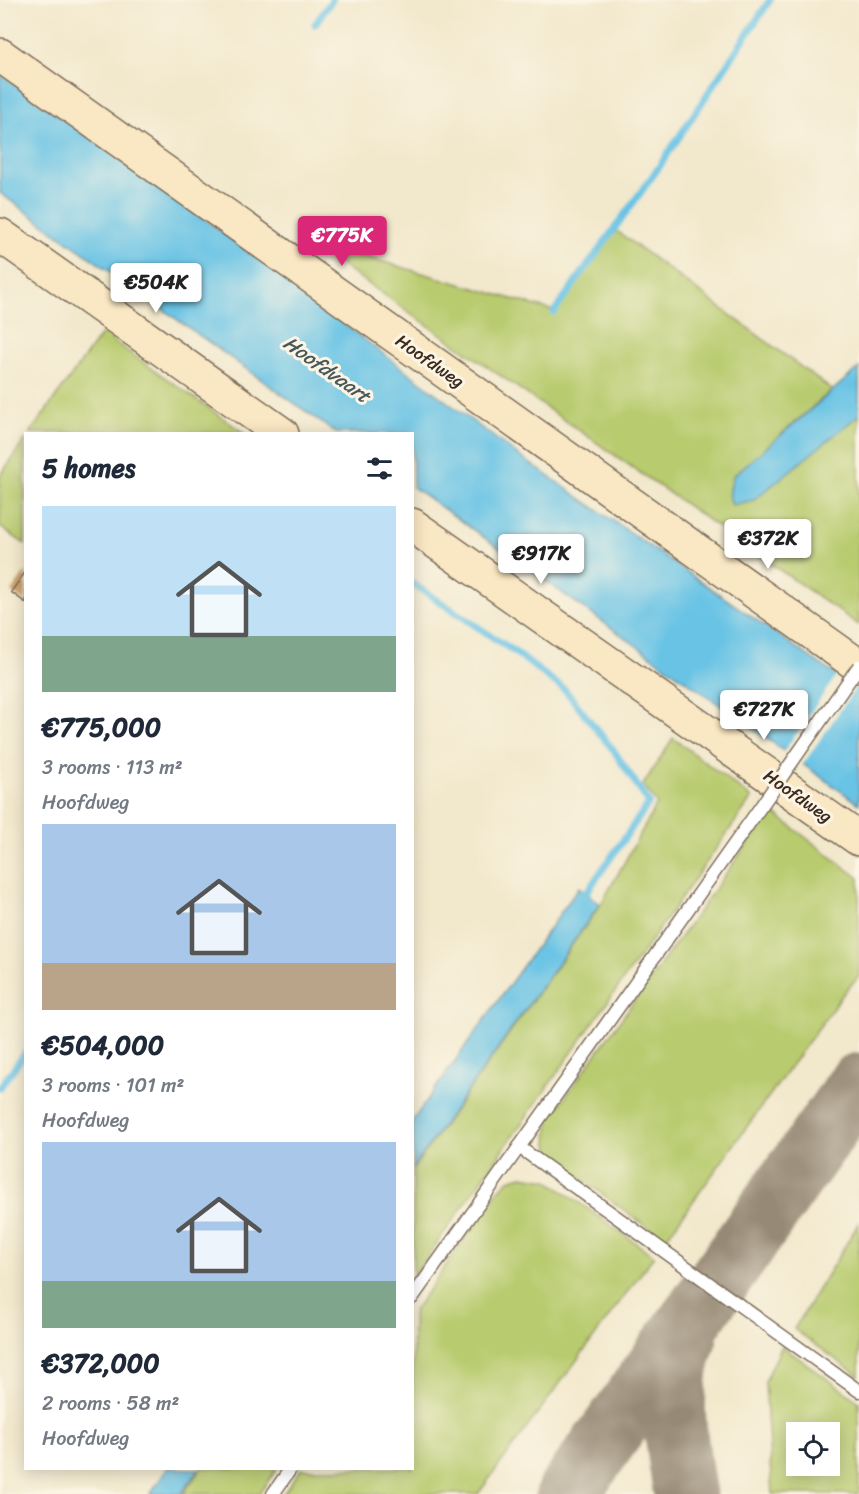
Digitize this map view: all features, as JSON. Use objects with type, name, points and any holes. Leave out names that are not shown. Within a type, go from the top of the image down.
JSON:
[{"type":"main road","name":"Hoofdweg","points":[[0,55],[859,666]]},
{"type":"main road","points":[[0,235],[279,432]]},
{"type":"main road","name":"Hoofdweg","points":[[414,526],[859,839]]},
{"type":"lane","points":[[414,1295],[859,666]]},
{"type":"lane","points":[[519,1147],[859,1391]]},
{"type":"lane","points":[[273,1494],[290,1470]]},
{"type":"green space","points":[[614,229],[832,390],[734,476],[836,432],[859,415],[859,625],[304,239],[554,311]]},
{"type":"green space","points":[[102,333],[243,432],[31,432]]},
{"type":"green space","points":[[24,441],[24,543],[0,527],[0,476]]},
{"type":"green space","points":[[673,738],[752,798],[414,1276],[414,1168],[601,904],[657,804],[643,785]]},
{"type":"green space","points":[[771,811],[859,878],[859,977],[846,990],[665,1240],[558,1162],[548,1141],[550,1118]]},
{"type":"green space","points":[[522,1176],[547,1180],[654,1256],[478,1494],[283,1494],[300,1470],[414,1470],[414,1311],[499,1190],[509,1180]]},
{"type":"green space","points":[[859,1223],[859,1376],[794,1329]]},
{"type":"green space","points":[[782,1346],[859,1402],[859,1494],[772,1494],[765,1382]]},
{"type":"green space","points":[[200,1470],[276,1470],[259,1494],[183,1494]]},
{"type":"water","name":"Hoofdvaart","points":[[0,74],[206,220],[515,453],[859,691],[859,804],[414,488],[414,432],[335,432],[0,193]]},
{"type":"water","points":[[859,368],[859,415],[754,500],[732,505],[730,495],[733,476]]},
{"type":"water","points":[[579,887],[600,904],[414,1167],[414,1119]]},
{"type":"water","points":[[166,1470],[198,1470],[181,1494],[150,1494]]},
{"type":"pier","points":[[839,672],[857,686],[801,767],[782,754]]},
{"type":"building","points":[[24,574],[24,602],[11,592]]},
{"type":"waterway","points":[[315,24],[332,0]]},
{"type":"waterway","points":[[554,312],[659,167],[770,0]]},
{"type":"waterway","points":[[414,584],[512,650],[565,690],[614,751],[649,803],[582,899]]},
{"type":"waterway","points":[[0,1087],[24,1055]]},
{"type":"taxiway","points":[[567,1494],[859,1084]]},
{"type":"taxiway","points":[[685,1494],[676,1434],[675,1395],[676,1375],[686,1336]]}]
